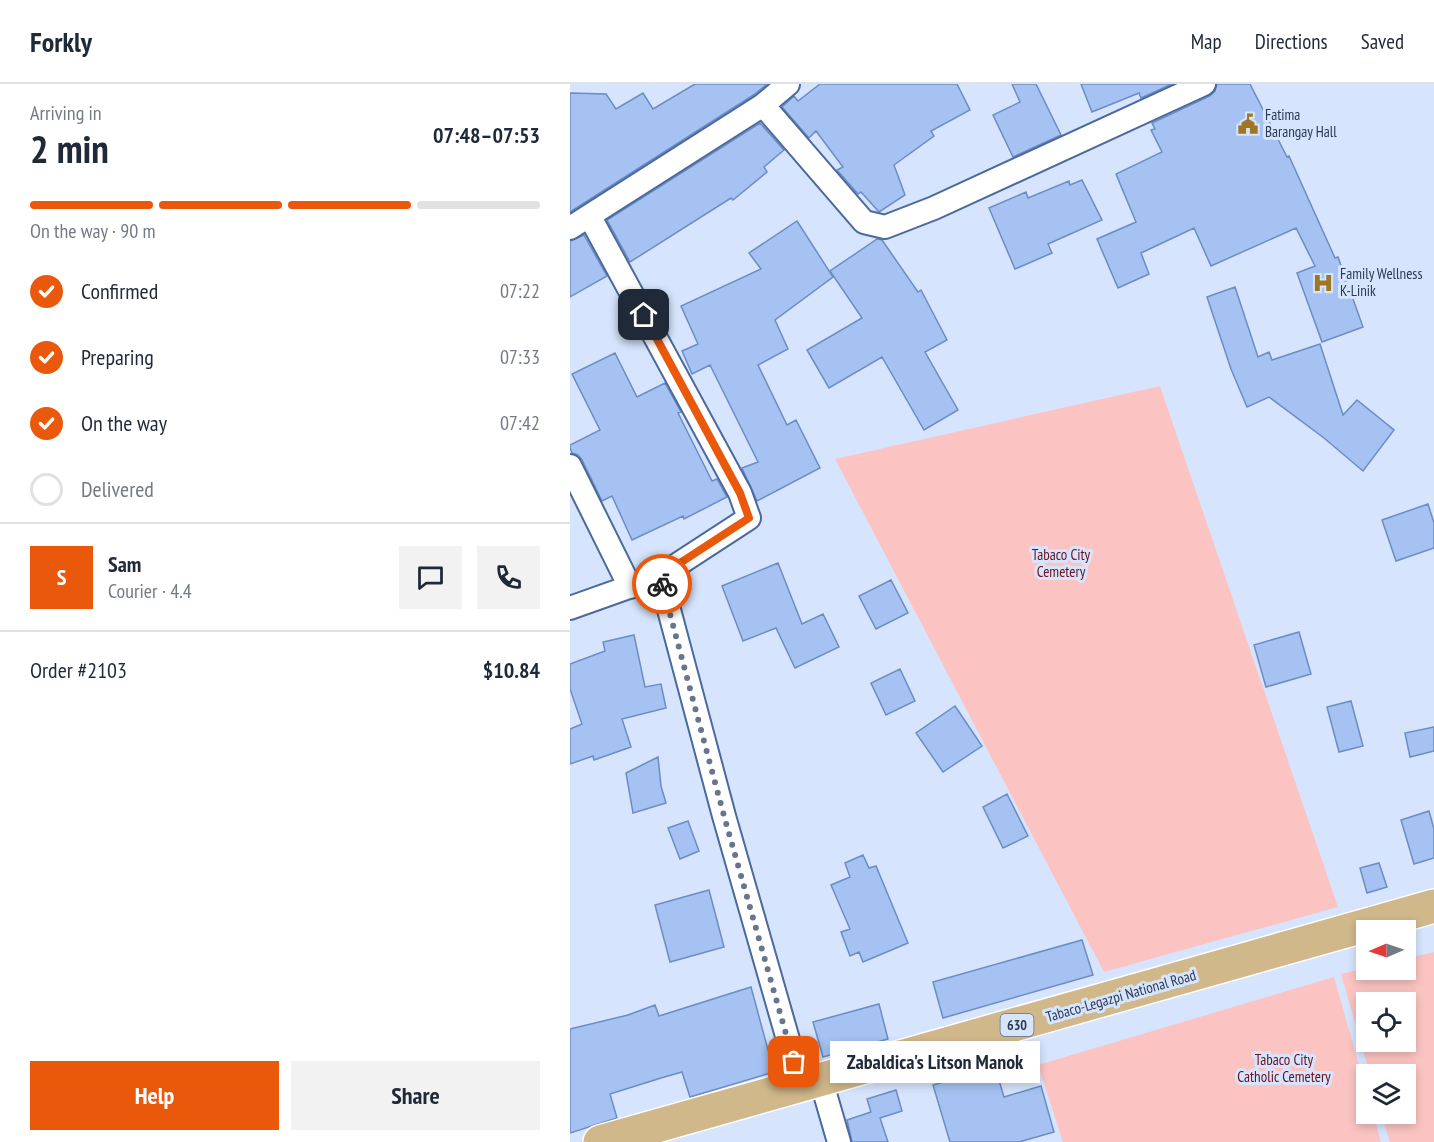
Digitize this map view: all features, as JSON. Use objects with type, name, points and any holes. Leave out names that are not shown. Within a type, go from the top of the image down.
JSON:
[{"type":"main road","name":"Tabaco-Legazpi National Road","points":[[600,1142],[1434,906]]},
{"type":"street","points":[[570,228],[763,105],[788,84]]},
{"type":"street","points":[[763,105],[864,222],[885,227],[934,208],[1204,84]]},
{"type":"street","points":[[570,608],[660,576],[749,518],[740,493],[590,217]]},
{"type":"street","points":[[570,466],[630,587]]},
{"type":"street","points":[[660,576],[724,816],[811,1082],[839,1142]]},
{"type":"green space","name":"Tabaco City Cemetery","points":[[1160,386],[1338,907],[1104,972],[835,459]]},
{"type":"green space","points":[[1434,952],[1434,1142],[1390,1142],[1384,1124],[1416,1124],[1416,1064],[1367,1064],[1364,1052],[1416,1052],[1416,992],[1356,992],[1356,1026],[1341,974],[1356,970],[1356,980],[1416,980],[1416,956]]},
{"type":"green space","name":"Tabaco City Catholic Cemetery","points":[[1334,977],[1359,1064],[1356,1064],[1356,1124],[1376,1124],[1381,1142],[1063,1142],[1038,1065]]},
{"type":"building","points":[[695,84],[767,84],[755,94],[570,212],[570,93],[606,94],[616,109],[643,93],[653,109]]},
{"type":"building","points":[[820,84],[957,84],[970,110],[931,131],[934,136],[894,165],[905,195],[879,212],[861,192],[858,194],[837,170],[843,167],[816,131],[809,138],[782,107],[794,96],[798,101]]},
{"type":"building","points":[[1012,84],[1036,84],[1061,135],[1013,157],[993,115],[1020,102]]},
{"type":"building","points":[[1081,84],[1172,84],[1141,98],[1139,93],[1092,112]]},
{"type":"building","points":[[1217,84],[1250,84],[1287,157],[1289,156],[1335,258],[1338,257],[1363,327],[1322,342],[1297,273],[1315,266],[1296,228],[1211,266],[1194,228],[1141,253],[1149,274],[1118,288],[1097,239],[1136,222],[1116,174],[1162,152],[1151,130],[1155,129],[1152,123],[1210,96]]},
{"type":"building","points":[[760,123],[784,150],[764,167],[767,172],[733,200],[731,198],[630,262],[607,220]]},
{"type":"building","points":[[1082,180],[1102,220],[1048,244],[1052,253],[1015,269],[989,208],[1026,192],[1028,198],[1069,181],[1070,185]]},
{"type":"building","points":[[797,221],[833,277],[775,320],[788,349],[758,365],[787,425],[796,420],[820,468],[757,501],[742,468],[758,462],[710,365],[692,374],[682,351],[698,344],[681,306],[761,269],[749,253]]},
{"type":"building","points":[[584,235],[607,276],[570,297],[570,241]]},
{"type":"building","points":[[877,239],[882,240],[918,292],[921,290],[947,340],[925,352],[958,410],[924,430],[882,357],[829,388],[807,350],[862,318],[830,271]]},
{"type":"building","points":[[1235,287],[1258,357],[1269,352],[1272,360],[1320,344],[1343,415],[1357,400],[1394,430],[1363,471],[1324,438],[1269,397],[1247,407],[1231,369],[1207,297]]},
{"type":"building","points":[[615,353],[637,397],[665,383],[681,412],[678,413],[712,481],[717,479],[727,497],[684,519],[683,516],[632,540],[612,496],[602,501],[582,460],[578,455],[572,453],[570,448],[570,445],[600,430],[572,374]]},
{"type":"building","points":[[1428,504],[1434,523],[1434,548],[1396,561],[1382,520]]},
{"type":"building","points":[[778,563],[802,624],[823,614],[839,647],[795,668],[776,628],[743,641],[722,586]]},
{"type":"building","points":[[891,580],[908,613],[876,629],[859,596]]},
{"type":"building","points":[[1299,632],[1311,674],[1266,687],[1254,645]]},
{"type":"building","points":[[634,635],[645,687],[661,684],[666,708],[622,719],[631,747],[594,760],[593,756],[570,764],[570,729],[582,724],[570,689],[570,664],[605,651],[603,642]]},
{"type":"building","points":[[900,669],[915,701],[886,715],[871,683]]},
{"type":"building","points":[[1351,701],[1363,746],[1339,752],[1327,707]]},
{"type":"building","points":[[955,706],[982,746],[943,772],[916,733]]},
{"type":"building","points":[[1434,727],[1434,751],[1410,757],[1405,733]]},
{"type":"building","points":[[658,757],[661,786],[666,803],[633,813],[626,773]]},
{"type":"building","points":[[1007,794],[1028,836],[1003,848],[983,807]]},
{"type":"building","points":[[1429,811],[1434,829],[1434,858],[1414,864],[1401,820]]},
{"type":"building","points":[[688,821],[699,851],[680,859],[668,828]]},
{"type":"building","points":[[863,855],[869,868],[876,866],[908,943],[863,962],[859,952],[850,956],[841,932],[850,929],[831,885],[850,877],[845,863]]},
{"type":"building","points":[[1379,863],[1387,887],[1367,893],[1360,868]]},
{"type":"building","points":[[709,890],[724,947],[670,962],[655,905]]},
{"type":"building","points":[[1082,940],[1093,975],[943,1018],[933,982]]},
{"type":"building","points":[[751,987],[774,1072],[690,1097],[682,1072],[661,1078],[610,1094],[617,1118],[570,1133],[570,1029],[628,1015],[655,1005],[659,1016]]},
{"type":"building","points":[[879,1004],[888,1039],[823,1057],[813,1022]]},
{"type":"building","points":[[995,1067],[1004,1097],[1041,1086],[1054,1132],[1019,1142],[950,1142],[933,1085]]},
{"type":"building","points":[[896,1090],[902,1111],[880,1118],[888,1142],[852,1142],[847,1120],[871,1112],[867,1099]]},
{"type":"way so far","points":[[662,584],[724,816],[794,1062]]},
{"type":"place","name":"Fatima Barangay Hall","points":[[1248,124]]},
{"type":"place","name":"Family Wellness K-Linik","points":[[1323,283]]},
{"type":"place","name":"Zabaldica's Litson Manok","points":[[794,1062]]},
{"type":"route","points":[[644,315],[740,493],[749,518],[660,576],[662,584]]}]
